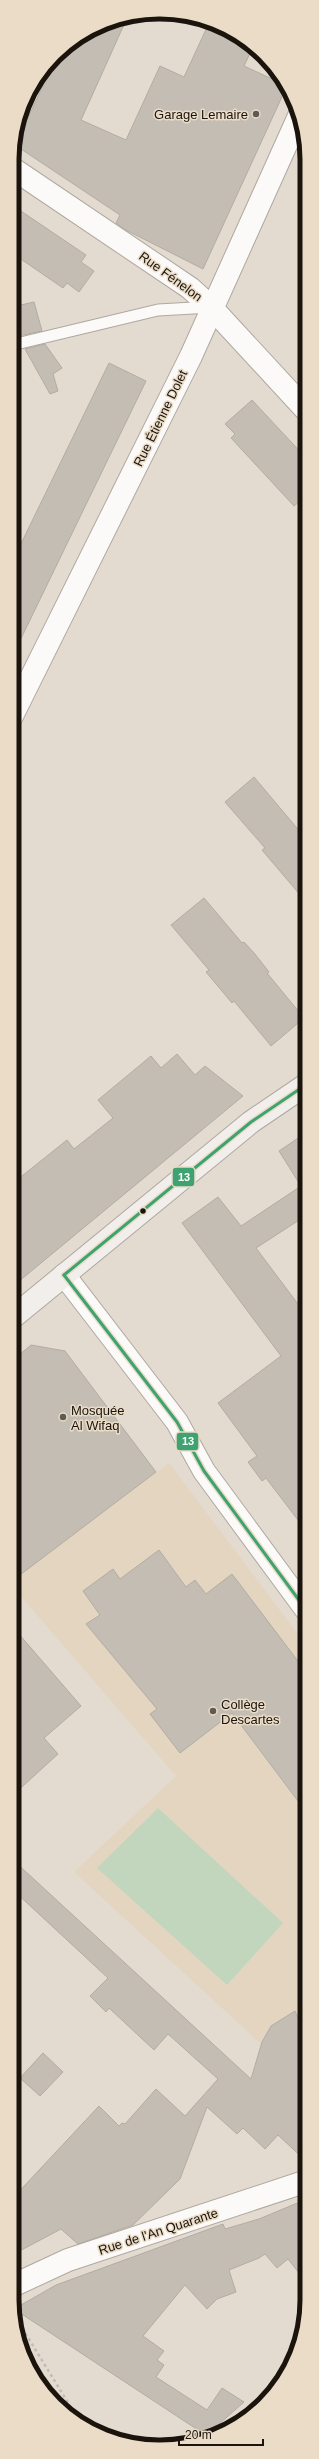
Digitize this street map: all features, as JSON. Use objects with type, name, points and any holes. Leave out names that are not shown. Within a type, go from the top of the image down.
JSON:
[{"type":"street","name":"Rue Étienne Dolet","points":[[19,702],[190,356],[295,124]]},
{"type":"street","name":"Rue Fénelon","points":[[19,173],[170,273],[211,307],[300,403]]},
{"type":"street","points":[[19,1312],[251,1122],[300,1089]]},
{"type":"street","points":[[64,1275],[177,1422],[204,1472],[300,1602]]},
{"type":"street","name":"Rue de l'An Quarante","points":[[19,2283],[68,2260],[300,2183]]},
{"type":"lane","points":[[19,343],[158,310],[211,307]]},
{"type":"path","points":[[22,2328],[72,2409]]},
{"type":"shaded area","name":"Collège Descartes","points":[[169,1463],[300,1637],[300,2042],[273,2055],[74,1872],[176,1776],[19,1594],[19,1576]]},
{"type":"green space","points":[[158,1808],[283,1923],[227,1985],[97,1868]]},
{"type":"building","points":[[124,24],[81,120],[126,140],[160,66],[184,77],[207,27],[222,33],[250,53],[244,66],[276,81],[284,93],[203,269],[126,230],[116,223],[120,215],[19,148],[23,129],[49,73],[60,60],[74,48],[97,33]]},
{"type":"building","points":[[19,210],[86,255],[81,262],[94,271],[79,292],[67,283],[63,288],[19,258]]},
{"type":"building","points":[[34,302],[42,331],[19,336],[19,305]]},
{"type":"building","points":[[45,344],[62,368],[53,374],[58,391],[50,394],[25,349]]},
{"type":"building","points":[[109,363],[146,381],[19,643],[19,548]]},
{"type":"building","points":[[252,400],[300,451],[300,501],[294,506],[231,438],[235,434],[225,424]]},
{"type":"building","points":[[254,777],[300,832],[300,895],[262,850],[265,848],[225,802]]},
{"type":"building","points":[[204,898],[242,943],[244,942],[255,954],[269,972],[267,973],[300,1013],[300,1021],[271,1046],[234,1001],[232,1003],[206,972],[209,970],[171,925]]},
{"type":"building","points":[[177,1054],[195,1075],[205,1066],[243,1096],[19,1281],[19,1178],[67,1140],[74,1149],[113,1118],[98,1100],[151,1056],[161,1068]]},
{"type":"building","points":[[300,1137],[300,1184],[279,1151]]},
{"type":"building","points":[[300,1187],[300,1220],[256,1248],[300,1307],[300,1523],[266,1478],[262,1481],[248,1462],[257,1456],[218,1403],[281,1356],[182,1223],[218,1197],[241,1226]]},
{"type":"building","name":"Mosquée Al Wifaq","points":[[31,1345],[65,1351],[156,1472],[19,1576],[19,1355]]},
{"type":"building","points":[[159,1550],[186,1587],[195,1580],[206,1594],[232,1574],[300,1664],[300,1804],[232,1713],[180,1753],[150,1714],[157,1709],[86,1624],[100,1615],[83,1591],[113,1569],[120,1579]]},
{"type":"building","points":[[19,1634],[81,1706],[44,1738],[58,1754],[19,1790]]},
{"type":"building","points":[[19,1865],[251,2079],[262,2042],[271,2026],[295,2011],[298,2018],[300,2016],[300,2155],[278,2135],[265,2149],[243,2128],[237,2134],[207,2107],[180,2179],[133,2225],[78,2244],[61,2229],[19,2251],[19,2192],[99,2106],[119,2126],[122,2123],[125,2124],[156,2089],[185,2116],[218,2079],[168,2034],[154,2050],[109,2008],[106,2012],[90,1996],[108,1978],[19,1895]]},
{"type":"building","points":[[43,2053],[63,2072],[40,2096],[20,2078]]},
{"type":"building","points":[[300,2202],[300,2274],[288,2259],[277,2268],[265,2254],[259,2258],[229,2270],[236,2292],[217,2299],[207,2309],[185,2285],[143,2336],[164,2351],[157,2360],[164,2365],[156,2377],[207,2410],[222,2388],[244,2402],[218,2425],[219,2427],[205,2433],[190,2436],[195,2428],[19,2313],[19,2306],[56,2285],[223,2224],[225,2229],[259,2219]]},
{"type":"transit line","name":"13","points":[[64,1275],[251,1122],[300,1089]]},
{"type":"transit line","name":"13","points":[[64,1275],[177,1422],[204,1471],[300,1601]]},
{"type":"place","name":"Garage Lemaire","points":[[256,114]]},
{"type":"place","name":"Mosquée Al Wifaq","points":[[63,1417]]},
{"type":"place","name":"Collège Descartes","points":[[213,1711]]}]
